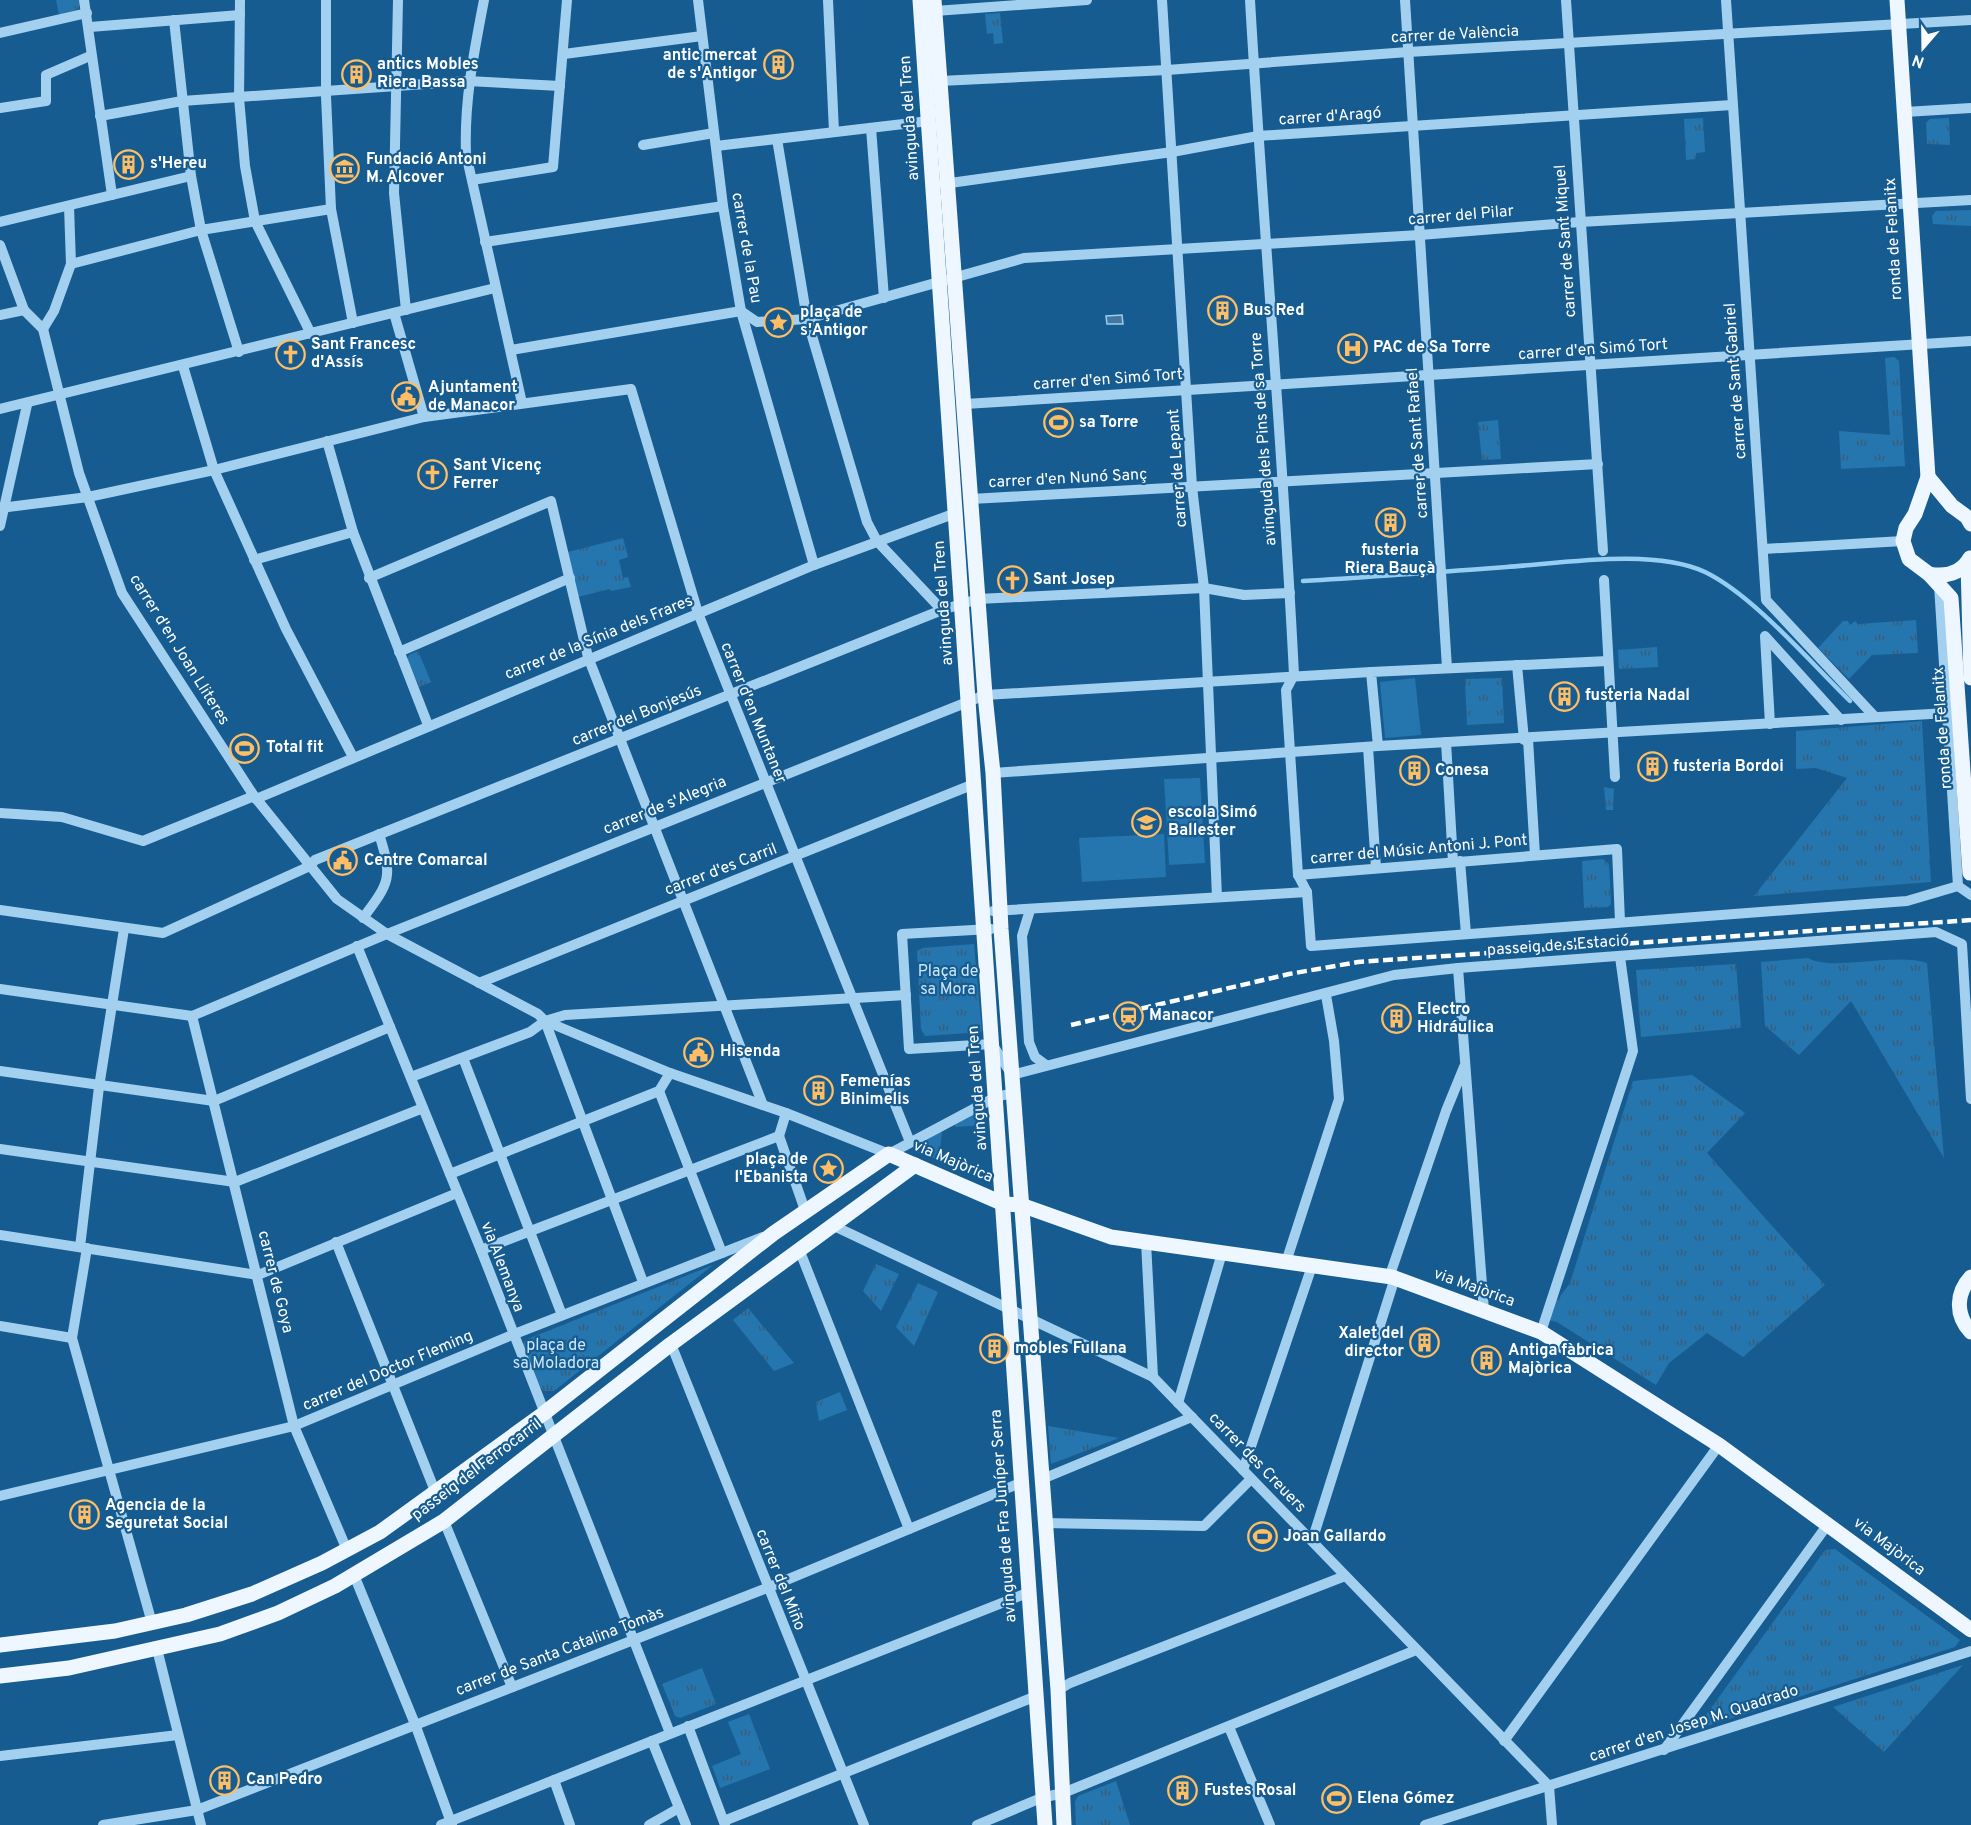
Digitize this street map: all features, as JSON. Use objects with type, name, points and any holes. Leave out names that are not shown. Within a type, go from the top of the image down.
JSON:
[{"type":"main road","name":"avinguda del Tren","points":[[920,0],[929,121],[955,278],[985,695],[993,773],[992,1044],[1004,1204]]},
{"type":"main road","name":"ronda de Felanitx","points":[[1897,0],[1928,477]]},
{"type":"main road","name":"avinguda del Tren","points":[[935,5],[940,81],[939,282],[974,784],[992,911]]},
{"type":"main road","points":[[1928,477],[1952,506],[1968,517],[1971,524]]},
{"type":"main road","points":[[1904,541],[1906,528],[1915,514],[1928,477]]},
{"type":"main road","points":[[1915,514],[1930,505],[1952,506]]},
{"type":"main road","name":"ronda de Felanitx","points":[[1904,541],[1909,559],[1951,598],[1970,873]]},
{"type":"main road","name":"ronda de Felanitx","points":[[1969,560],[1971,678]]},
{"type":"main road","points":[[1934,580],[1957,572],[1969,560]]},
{"type":"main road","points":[[993,929],[1012,1075],[1040,1480],[1058,1690],[1064,1825]]},
{"type":"main road","name":"via Majòrica","points":[[889,1154],[1004,1204],[1021,1205],[1111,1237],[1392,1277],[1541,1332],[1719,1445],[1971,1630]]},
{"type":"main road","name":"passeig del Ferrocarril","points":[[0,1645],[52,1640],[186,1615],[252,1594],[347,1550],[380,1532],[543,1414],[774,1233],[889,1154]]},
{"type":"main road","name":"passeig del Ferrocarril","points":[[0,1676],[69,1668],[220,1634],[278,1613],[354,1575],[444,1521],[671,1344],[915,1165]]},
{"type":"main road","name":"avinguda de Fra Juníper Serra","points":[[1004,1204],[1008,1310],[1041,1798],[1045,1825]]},
{"type":"main road","points":[[1971,1276],[1962,1288],[1959,1302],[1963,1322],[1971,1332]]},
{"type":"street","points":[[84,0],[90,27],[90,56],[112,195]]},
{"type":"street","points":[[240,0],[239,98],[245,166],[255,220],[311,333]]},
{"type":"street","points":[[326,0],[326,90],[331,209],[353,323]]},
{"type":"street","points":[[398,0],[394,193],[406,310]]},
{"type":"street","points":[[3,508],[88,497],[214,470],[424,417],[522,403],[466,154],[465,117],[468,81],[484,0]]},
{"type":"street","points":[[472,180],[553,167],[567,0]]},
{"type":"street","name":"carrer de la Pau","points":[[698,0],[723,206],[741,311],[814,565]]},
{"type":"street","points":[[828,0],[834,132]]},
{"type":"street","points":[[935,5],[1087,0]]},
{"type":"street","name":"carrer de Lepant","points":[[1162,0],[1192,487],[1204,588],[1206,680],[1217,897]]},
{"type":"street","name":"avinguda dels Pins de sa Torre","points":[[1250,0],[1264,242],[1284,482],[1294,675],[1286,690],[1298,875]]},
{"type":"street","name":"carrer de Sant Rafael","points":[[1405,0],[1447,668]]},
{"type":"street","name":"carrer de Sant Miquel","points":[[1566,0],[1603,551]]},
{"type":"street","name":"carrer de Sant Gabriel","points":[[1726,0],[1738,214],[1766,600],[1875,717]]},
{"type":"street","points":[[0,33],[87,13]]},
{"type":"street","points":[[90,27],[240,15]]},
{"type":"street","points":[[174,20],[191,176],[201,230],[239,352]]},
{"type":"street","name":"carrer de València","points":[[940,81],[1254,65],[1408,52],[1971,20]]},
{"type":"street","points":[[564,54],[702,36]]},
{"type":"street","points":[[0,108],[46,101],[46,75],[90,56]]},
{"type":"street","points":[[100,116],[182,101],[326,90],[468,81],[560,86]]},
{"type":"street","name":"carrer d'Aragó","points":[[941,184],[1172,152],[1258,136],[1732,105]]},
{"type":"street","points":[[1905,112],[1971,108]]},
{"type":"street","points":[[716,146],[929,121]]},
{"type":"street","points":[[871,128],[884,298]]},
{"type":"street","points":[[643,145],[714,133]]},
{"type":"street","points":[[777,139],[807,319],[857,493],[877,541],[942,610]]},
{"type":"street","points":[[0,222],[191,176]]},
{"type":"street","name":"carrer del Pilar","points":[[807,319],[1024,258],[1264,242],[1420,235],[1580,222],[1971,200]]},
{"type":"street","points":[[0,245],[24,310],[43,329],[54,311],[71,264],[69,206]]},
{"type":"street","points":[[484,242],[723,206]]},
{"type":"street","points":[[71,264],[201,230],[331,209]]},
{"type":"street","points":[[0,410],[495,288]]},
{"type":"street","points":[[0,315],[24,310]]},
{"type":"street","points":[[511,350],[741,311],[757,322],[807,319]]},
{"type":"street","points":[[394,313],[424,417]]},
{"type":"street","name":"carrer d'en Joan Lliteres","points":[[43,329],[59,396],[88,497],[122,592],[255,797],[337,899],[387,934],[538,1014],[545,1021],[670,1073],[786,1113],[889,1154]]},
{"type":"street","name":"carrer d'en Simó Tort","points":[[965,404],[1971,341]]},
{"type":"street","points":[[183,366],[214,470],[286,629],[353,758]]},
{"type":"street","name":"carrer d'en Muntaner","points":[[522,403],[631,389],[698,613],[909,1142]]},
{"type":"street","points":[[0,526],[27,405]]},
{"type":"street","points":[[327,441],[352,532],[428,725]]},
{"type":"street","name":"carrer d'en Nunó Sanç","points":[[972,499],[1598,464]]},
{"type":"street","points":[[369,578],[551,501],[588,657],[763,1105]]},
{"type":"street","name":"carrer de la Sínia dels Frares","points":[[0,813],[62,817],[143,841],[353,758],[588,657],[814,565],[956,513]]},
{"type":"street","points":[[254,560],[352,532]]},
{"type":"street","points":[[1763,549],[1904,541]]},
{"type":"street","points":[[399,652],[570,578]]},
{"type":"street","points":[[1604,580],[1615,777]]},
{"type":"street","points":[[1934,580],[1948,713],[1958,886],[1971,895]]},
{"type":"street","name":"carrer del Bonjesús","points":[[0,910],[163,933],[309,866],[315,860],[942,610],[978,599],[1204,588],[1244,595],[1290,593]]},
{"type":"street","points":[[1770,724],[1765,636],[1841,720]]},
{"type":"street","name":"carrer de s'Alegria","points":[[192,1016],[357,946],[985,695],[1294,675],[1608,661]]},
{"type":"street","points":[[1517,665],[1526,740],[1535,855]]},
{"type":"street","points":[[1371,672],[1376,868]]},
{"type":"street","points":[[993,773],[1446,742],[1526,740],[1948,713]]},
{"type":"street","points":[[1446,742],[1456,862],[1466,934]]},
{"type":"street","name":"carrer d'es Carril","points":[[479,983],[974,784]]},
{"type":"street","points":[[363,918],[383,892],[389,866],[379,834]]},
{"type":"street","name":"carrer del Músic Antoni J. Pont","points":[[992,911],[1307,892],[1298,875],[1617,849],[1620,922]]},
{"type":"street","name":"passeig de s'Estació","points":[[1307,892],[1311,946],[1907,901],[1958,886]]},
{"type":"street","points":[[1030,910],[1022,936],[1029,1042],[1035,1057],[1046,1065]]},
{"type":"street","points":[[124,929],[89,1162],[83,1248],[72,1338],[152,1623]]},
{"type":"street","points":[[993,929],[902,934],[909,1049],[992,1044],[1012,1075]]},
{"type":"street","name":"passeig de s'Estació","points":[[1012,1075],[1394,975],[1458,968],[1936,932],[1962,944]]},
{"type":"street","points":[[1971,935],[1962,944],[1971,1099]]},
{"type":"street","name":"via Alemanya","points":[[357,946],[458,1192],[512,1335],[670,1733]]},
{"type":"street","points":[[1541,1332],[1633,1051],[1620,957]]},
{"type":"street","points":[[1458,968],[1484,1311]]},
{"type":"street","points":[[0,989],[192,1016]]},
{"type":"street","points":[[1286,1262],[1339,1099],[1334,1041],[1326,994]]},
{"type":"street","points":[[411,1077],[530,1032],[545,1021],[565,1015],[906,995]]},
{"type":"street","name":"carrer de Goya","points":[[192,1016],[294,1426],[347,1550]]},
{"type":"street","points":[[545,1021],[581,1123],[643,1282]]},
{"type":"street","points":[[0,1071],[99,1087],[214,1101],[390,1027]]},
{"type":"street","points":[[463,1058],[562,1315]]},
{"type":"street","points":[[1311,1541],[1393,1284],[1392,1277],[1446,1111],[1464,1067]]},
{"type":"street","points":[[450,1174],[659,1091],[670,1073]]},
{"type":"street","points":[[659,1091],[722,1253]]},
{"type":"street","points":[[889,1154],[996,1097],[1013,1093]]},
{"type":"street","points":[[0,1149],[235,1182],[423,1108]]},
{"type":"street","points":[[786,1113],[779,1136],[806,1213]]},
{"type":"street","points":[[481,1250],[779,1136]]},
{"type":"street","points":[[0,1235],[258,1275],[458,1192]]},
{"type":"street","name":"carrer des Creuers","points":[[834,1226],[1153,1377],[1549,1786]]},
{"type":"street","name":"carrer del Doctor Fleming","points":[[0,1496],[294,1426],[643,1282],[774,1233]]},
{"type":"street","points":[[336,1242],[435,1491]]},
{"type":"street","points":[[1146,1242],[1153,1377]]},
{"type":"street","points":[[799,1250],[909,1529]]},
{"type":"street","points":[[1178,1403],[1222,1252]]},
{"type":"street","points":[[1044,1524],[1204,1526],[1247,1474],[1312,1266]]},
{"type":"street","points":[[0,1326],[72,1338]]},
{"type":"street","name":"carrer del Miño","points":[[671,1344],[864,1825]]},
{"type":"street","points":[[1040,1480],[1192,1417]]},
{"type":"street","points":[[1504,1741],[1719,1445]]},
{"type":"street","name":"carrer de Santa Catalina Tomàs","points":[[104,1825],[196,1810],[767,1588],[1020,1483]]},
{"type":"street","points":[[444,1521],[512,1687]]},
{"type":"street","points":[[1664,1750],[1828,1524]]},
{"type":"street","points":[[354,1575],[415,1724],[448,1824],[670,1733],[1028,1593]]},
{"type":"street","points":[[1058,1690],[1070,1683],[1345,1576]]},
{"type":"street","points":[[158,1649],[201,1825]]},
{"type":"street","points":[[977,1825],[1041,1798],[1063,1793],[1416,1650]]},
{"type":"street","name":"carrer d'en Josep M. Quadrado","points":[[1425,1825],[1971,1651]]},
{"type":"street","points":[[688,1726],[725,1823],[1035,1697]]},
{"type":"street","points":[[1229,1726],[1270,1825]]},
{"type":"street","points":[[0,1756],[178,1735]]},
{"type":"street","points":[[652,1741],[686,1825]]},
{"type":"street","points":[[554,1780],[570,1825]]},
{"type":"street","points":[[1549,1786],[1552,1825]]},
{"type":"street","points":[[649,1825],[679,1808]]},
{"type":"green space","points":[[56,0],[79,0],[80,5],[77,10],[59,15]]},
{"type":"green space","points":[[1000,13],[1003,43],[994,44],[993,33],[987,34],[985,14]]},
{"type":"green space","points":[[1703,118],[1705,152],[1696,153],[1696,159],[1686,160],[1684,119]]},
{"type":"green space","points":[[1949,118],[1950,145],[1927,144],[1926,123],[1930,119]]},
{"type":"green space","points":[[1971,210],[1971,226],[1933,224],[1932,216],[1936,211]]},
{"type":"green space","points":[[1894,357],[1899,361],[1905,466],[1841,469],[1839,431],[1890,435],[1885,358]]},
{"type":"green space","points":[[1498,420],[1501,459],[1482,460],[1478,422]]},
{"type":"green space","points":[[623,538],[628,557],[619,560],[623,578],[628,577],[631,587],[611,591],[610,589],[574,598],[564,553]]},
{"type":"green space","points":[[1916,620],[1918,653],[1872,655],[1849,679],[1818,648],[1843,621],[1848,621],[1850,625],[1855,621],[1858,624]]},
{"type":"green space","points":[[1657,647],[1658,667],[1619,669],[1618,650]]},
{"type":"green space","points":[[418,651],[431,682],[419,687],[407,660],[409,655]]},
{"type":"green space","points":[[1415,678],[1421,735],[1385,738],[1380,682]]},
{"type":"green space","points":[[1502,678],[1504,723],[1467,725],[1465,679]]},
{"type":"green space","points":[[1922,721],[1931,882],[1754,896],[1847,778],[1816,768],[1796,769],[1796,731]]},
{"type":"green space","points":[[1200,778],[1205,863],[1169,865],[1164,779]]},
{"type":"green space","points":[[1604,787],[1614,789],[1613,810],[1606,810]]},
{"type":"green space","points":[[1164,834],[1166,877],[1082,882],[1079,838]]},
{"type":"green space","points":[[1603,859],[1609,864],[1611,904],[1608,907],[1584,908],[1582,861]]},
{"type":"green space","name":"Plaça de sa Mora","points":[[974,944],[982,1032],[925,1036],[921,1029],[917,951],[923,948]]},
{"type":"green space","points":[[1808,958],[1818,962],[1832,963],[1914,960],[1927,963],[1944,1158],[1851,1001],[1799,1055],[1765,1026],[1761,962]]},
{"type":"green space","points":[[1736,964],[1741,1028],[1641,1037],[1636,970]]},
{"type":"green space","points":[[1692,1075],[1745,1113],[1707,1153],[1825,1285],[1743,1357],[1707,1333],[1669,1363],[1656,1385],[1557,1322],[1548,1320],[1555,1303],[1570,1283],[1633,1081]]},
{"type":"green space","points":[[984,1107],[985,1125],[955,1127],[955,1124]]},
{"type":"green space","points":[[942,1131],[939,1160],[917,1152],[918,1145]]},
{"type":"green space","points":[[876,1264],[899,1274],[881,1311],[863,1291]]},
{"type":"green space","name":"plaça de sa Moladora","points":[[713,1265],[554,1391],[544,1391],[539,1386],[523,1345],[525,1340]]},
{"type":"green space","points":[[918,1283],[938,1292],[914,1346],[896,1327]]},
{"type":"green space","points":[[748,1308],[794,1363],[774,1371],[733,1320]]},
{"type":"green space","points":[[840,1392],[847,1410],[819,1421],[816,1402]]},
{"type":"green space","points":[[1048,1426],[1119,1438],[1051,1464]]},
{"type":"green space","points":[[1835,1549],[1960,1640],[1955,1647],[1702,1726],[1701,1722],[1825,1550]]},
{"type":"green space","points":[[1963,1665],[1884,1752],[1833,1707]]},
{"type":"green space","points":[[702,1668],[716,1704],[680,1718],[675,1716],[662,1684]]},
{"type":"green space","points":[[749,1714],[770,1769],[720,1788],[712,1766],[741,1754],[728,1722]]},
{"type":"green space","points":[[1116,1781],[1130,1825],[1076,1825],[1075,1802],[1078,1796]]},
{"type":"shaded area","points":[[1122,315],[1123,324],[1107,324],[1106,316]]},
{"type":"waterway","points":[[1303,581],[1581,560],[1635,559],[1684,565],[1705,572],[1723,583],[1762,613],[1850,701]]},
{"type":"railway","points":[[1071,1025],[1289,974],[1358,962],[1971,920]]},
{"type":"place","name":"antic mercat de s'Antigor","points":[[778,65]]},
{"type":"place","name":"antics Mobles Riera Bassa","points":[[356,74]]},
{"type":"place","name":"s'Hereu","points":[[129,164]]},
{"type":"place","name":"Fundació Antoni M. Alcover","points":[[345,169]]},
{"type":"place","name":"Bus Red","points":[[1222,311]]},
{"type":"place","name":"plaça de s'Antigor","points":[[779,322]]},
{"type":"place","name":"PAC de Sa Torre","points":[[1352,348]]},
{"type":"place","name":"Sant Francesc d'Assís","points":[[290,354]]},
{"type":"place","name":"Ajuntament de Manacor","points":[[407,397]]},
{"type":"place","name":"sa Torre","points":[[1058,423]]},
{"type":"place","name":"Sant Vicenç Ferrer","points":[[432,475]]},
{"type":"place","name":"fusteria Riera Bauçà","points":[[1390,523]]},
{"type":"place","name":"Sant Josep","points":[[1012,580]]},
{"type":"place","name":"fusteria Nadal","points":[[1564,696]]},
{"type":"place","name":"Total fit","points":[[245,748]]},
{"type":"place","name":"fusteria Bordoi","points":[[1652,767]]},
{"type":"place","name":"Conesa","points":[[1414,771]]},
{"type":"place","name":"escola Simó Ballester","points":[[1147,822]]},
{"type":"place","name":"Centre Comarcal","points":[[343,861]]},
{"type":"place","name":"Manacor","points":[[1128,1016]]},
{"type":"place","name":"Electro Hidráulica","points":[[1396,1019]]},
{"type":"place","name":"Hisenda","points":[[699,1052]]},
{"type":"place","name":"Femenías Binimelis","points":[[819,1091]]},
{"type":"place","name":"plaça de l'Ebanista","points":[[829,1169]]},
{"type":"place","name":"Xalet del director","points":[[1425,1343]]},
{"type":"place","name":"mobles Fullana","points":[[994,1349]]},
{"type":"place","name":"Antiga fàbrica Majòrica","points":[[1487,1360]]},
{"type":"place","name":"Agencia de la Seguretat Social","points":[[84,1515]]},
{"type":"place","name":"Joan Gallardo","points":[[1262,1537]]},
{"type":"place","name":"Can Pedro","points":[[225,1780]]},
{"type":"place","name":"Fustes Rosal","points":[[1183,1791]]},
{"type":"place","name":"Elena Gómez","points":[[1336,1799]]}]
